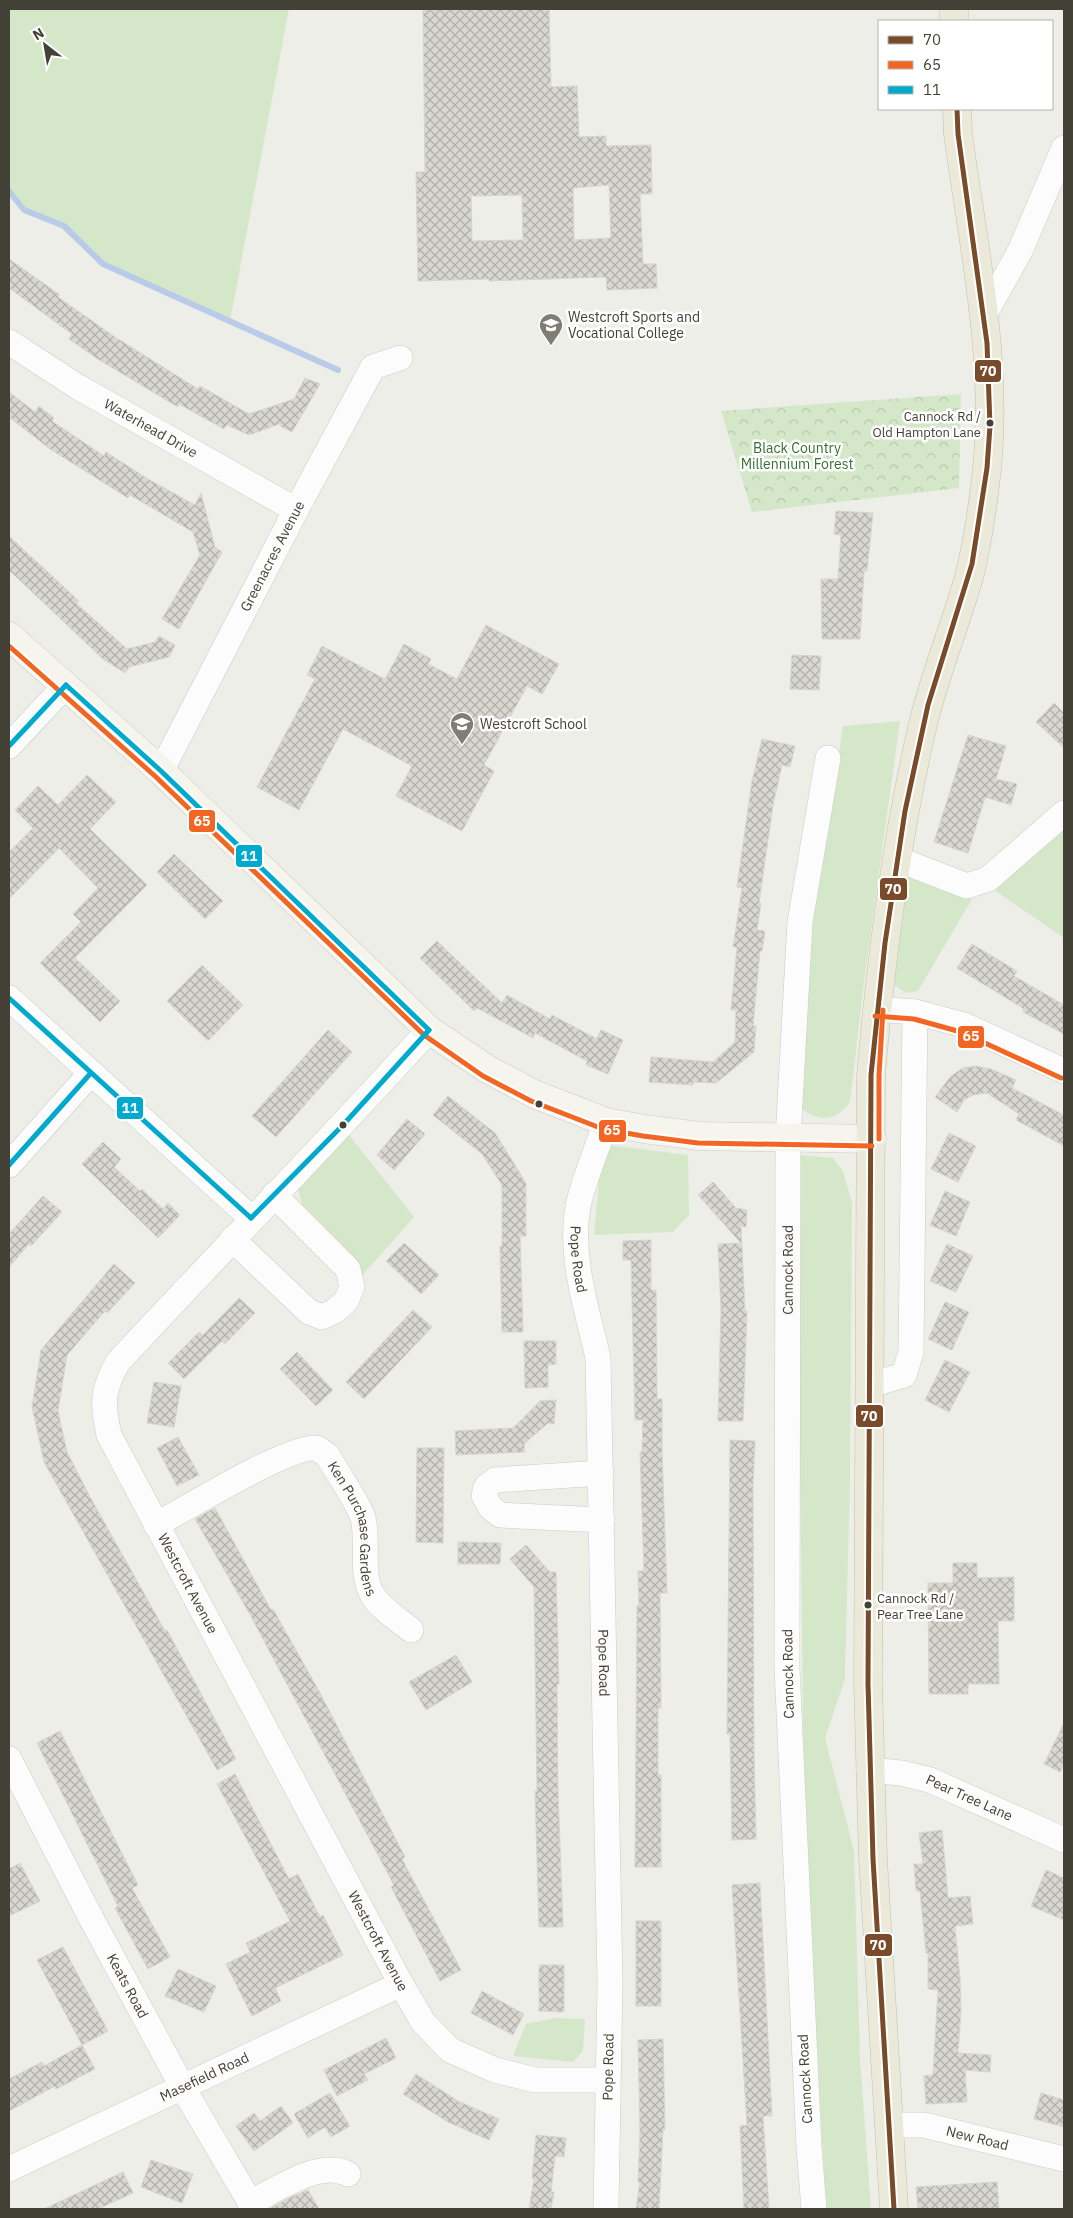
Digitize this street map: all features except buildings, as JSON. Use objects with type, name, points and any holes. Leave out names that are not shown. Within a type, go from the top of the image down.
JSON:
[{"type":"highway","points":[[894,2209],[870,1770],[868,1674],[871,1075],[876,1009],[897,859],[923,723],[939,665],[968,577],[979,531],[987,465],[990,410],[984,317],[958,134],[957,110]]},
{"type":"street","points":[[984,317],[1020,251],[1064,148]]},
{"type":"street","name":"Waterhead Drive","points":[[9,342],[78,386],[296,510]]},
{"type":"street","name":"Greenacres Avenue","points":[[161,772],[296,510],[373,367],[400,358]]},
{"type":"street","points":[[9,636],[161,772],[429,1030],[495,1073],[534,1094],[606,1122],[644,1129],[698,1136],[872,1139]]},
{"type":"street","points":[[9,746],[66,685]]},
{"type":"street","name":"Cannock Road","points":[[814,2209],[809,2147],[787,1668],[788,1138],[800,922],[828,758]]},
{"type":"street","points":[[897,859],[967,886],[988,879],[1064,813]]},
{"type":"street","points":[[9,998],[90,1074],[251,1218]]},
{"type":"street","points":[[876,1009],[915,1012],[964,1025],[1064,1071]]},
{"type":"street","points":[[870,1385],[904,1375],[910,1352],[915,1012]]},
{"type":"street","name":"Westcroft Avenue","points":[[429,1030],[343,1125],[251,1218],[118,1362],[107,1382],[104,1407],[109,1435],[423,2022],[450,2050],[495,2070],[535,2080],[607,2080]]},
{"type":"street","points":[[9,1165],[90,1074]]},
{"type":"street","name":"Pope Road","points":[[606,1122],[578,1206],[577,1233],[577,1266],[598,1358],[610,1983],[606,2209]]},
{"type":"street","points":[[232,1239],[309,1312],[322,1317],[335,1311],[346,1301],[352,1287],[348,1269],[274,1195]]},
{"type":"street","name":"Ken Purchase Gardens","points":[[156,1525],[265,1466],[300,1450],[317,1448],[327,1455],[362,1517],[367,1579],[372,1594],[382,1606],[411,1630]]},
{"type":"street","points":[[601,1473],[496,1480],[486,1487],[484,1496],[491,1508],[500,1515],[602,1520]]},
{"type":"street","name":"Keats Road","points":[[9,1759],[91,1918],[183,2088],[252,2206]]},
{"type":"street","name":"Pear Tree Lane","points":[[870,1770],[901,1773],[930,1780],[1064,1840]]},
{"type":"street","name":"Masefield Road","points":[[9,2169],[401,1984]]},
{"type":"street","name":"New Road","points":[[889,2125],[924,2125],[1064,2159]]},
{"type":"street","points":[[252,2206],[317,2170],[339,2169],[348,2174]]},
{"type":"green space","points":[[9,9],[289,9],[230,321],[103,264],[64,226],[24,210],[9,191]]},
{"type":"green space","name":"Black Country Millennium Forest","points":[[961,394],[959,488],[752,512],[721,411]]},
{"type":"green space","points":[[900,721],[865,974],[850,1102],[838,1114],[832,1117],[819,1117],[798,1106],[806,965],[843,726]]},
{"type":"green space","points":[[1064,828],[1064,938],[994,890]]},
{"type":"green space","points":[[909,874],[972,899],[918,991],[906,993],[893,984]]},
{"type":"green space","points":[[349,1135],[414,1217],[360,1278],[355,1258],[302,1204],[298,1189]]},
{"type":"green space","points":[[608,1145],[688,1155],[689,1215],[673,1232],[594,1235],[601,1158]]},
{"type":"green space","points":[[799,1155],[833,1158],[843,1171],[852,1202],[850,1479],[845,1679],[825,1738],[854,1851],[860,2059],[871,2209],[826,2209],[804,1820],[797,1168]]},
{"type":"green space","points":[[554,2018],[585,2019],[583,2051],[573,2062],[513,2056],[526,2024]]},
{"type":"waterway","points":[[9,191],[24,210],[64,226],[103,264],[338,370]]},
{"type":"transit line","name":"70","points":[[894,2209],[873,1859],[868,1684],[871,1075],[885,943],[905,811],[928,705],[972,564],[987,468],[990,426],[987,343],[958,134],[957,110]]},
{"type":"transit line","name":"65","points":[[9,646],[156,777],[424,1035],[483,1076],[531,1101],[603,1129],[698,1143],[872,1146]]},
{"type":"transit line","name":"11","points":[[66,685],[161,771],[429,1030]]},
{"type":"transit line","name":"11","points":[[9,746],[66,685]]},
{"type":"transit line","name":"11","points":[[9,998],[251,1218]]},
{"type":"transit line","name":"65","points":[[879,1139],[879,1075],[883,1010]]},
{"type":"transit line","name":"65","points":[[875,1016],[914,1019],[961,1032],[1061,1078]]},
{"type":"transit line","name":"11","points":[[251,1218],[343,1125],[429,1030]]},
{"type":"transit line","name":"11","points":[[9,1165],[90,1074]]},
{"type":"place","name":"Westcroft Sports and Vocational College","points":[[551,346]]},
{"type":"place","name":"Cannock Rd / Old Hampton Lane","points":[[990,423]]},
{"type":"place","name":"Westcroft School","points":[[462,745]]},
{"type":"place","name":"Cannock Rd / Pear Tree Lane","points":[[868,1605]]}]
